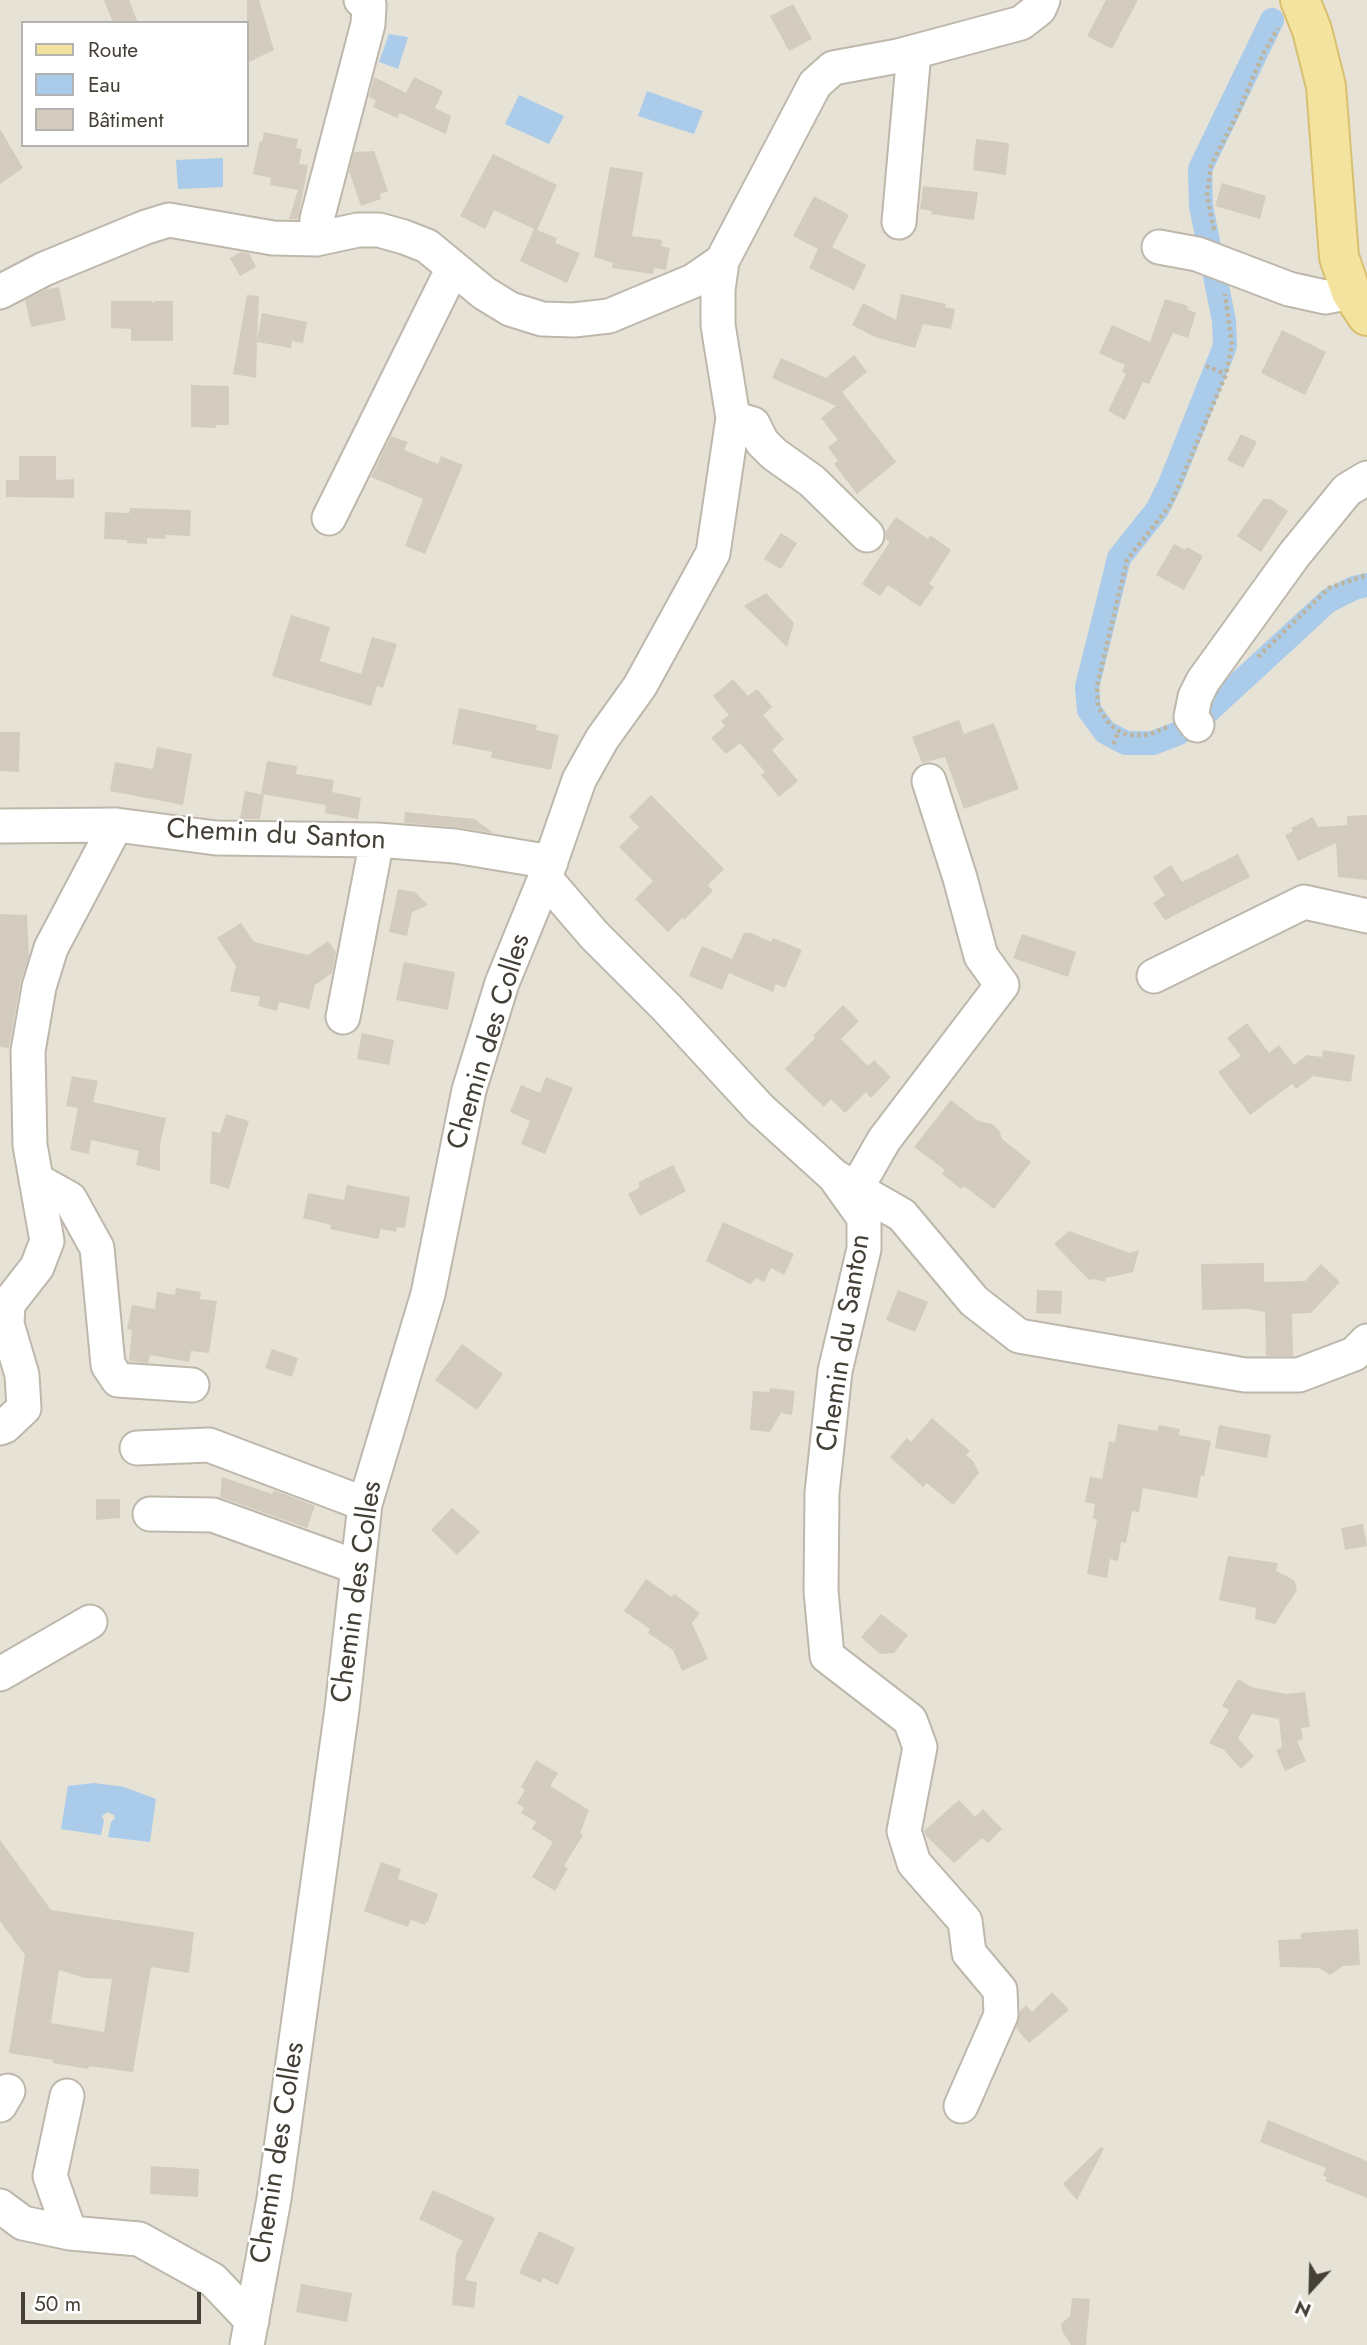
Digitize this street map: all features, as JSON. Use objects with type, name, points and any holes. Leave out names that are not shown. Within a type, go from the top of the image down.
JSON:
[{"type":"main road","points":[[1290,13],[1312,30],[1326,86],[1339,257],[1359,304]]},
{"type":"street","points":[[316,239],[317,219],[368,24],[369,5],[361,0]]},
{"type":"street","name":"Chemin des Colles","points":[[250,2333],[282,2144],[342,1709],[365,1504],[428,1294],[469,1090],[502,983],[548,870],[579,780],[602,739],[640,686],[713,553],[733,418],[718,325],[718,290],[722,261],[815,84],[833,68],[914,52],[1021,23],[1039,9],[1043,0]]},
{"type":"street","points":[[899,222],[914,52]]},
{"type":"street","points":[[0,292],[44,269],[169,219],[273,238],[316,239],[358,230],[379,230],[427,246],[484,293],[510,309],[542,319],[573,320],[609,316],[693,281],[722,261]]},
{"type":"street","points":[[1159,247],[1211,259],[1289,289],[1359,304]]},
{"type":"street","points":[[329,518],[453,268]]},
{"type":"street","points":[[733,418],[753,424],[762,442],[774,454],[813,481],[867,535]]},
{"type":"street","points":[[1193,717],[1203,681],[1294,555],[1347,490],[1367,478]]},
{"type":"street","points":[[845,1182],[884,1140],[1002,985],[981,956],[929,781]]},
{"type":"street","points":[[0,1428],[24,1408],[22,1376],[7,1324],[8,1304],[37,1267],[47,1241],[30,1145],[28,1051],[39,987],[51,948],[116,825]]},
{"type":"street","name":"Chemin du Santon","points":[[0,827],[116,825],[216,838],[377,840],[455,846],[548,870],[594,935],[667,1008],[760,1110],[845,1182],[902,1215],[974,1301],[1020,1336],[1245,1375],[1299,1375],[1353,1354],[1367,1341]]},
{"type":"street","points":[[343,1017],[377,840]]},
{"type":"street","points":[[1154,976],[1304,902],[1367,916]]},
{"type":"street","points":[[36,1180],[70,1199],[97,1248],[108,1365],[118,1380],[192,1385]]},
{"type":"street","name":"Chemin du Santon","points":[[845,1182],[864,1218],[864,1249],[835,1371],[822,1493],[821,1591],[827,1656],[910,1720],[920,1747],[904,1831],[914,1863],[965,1921],[969,1954],[999,1990],[1001,2015],[961,2106]]},
{"type":"street","points":[[137,1448],[209,1445],[365,1504]]},
{"type":"street","points":[[150,1514],[213,1515],[357,1567]]},
{"type":"street","points":[[0,1674],[90,1622]]},
{"type":"street","points":[[66,2096],[50,2176],[70,2233]]},
{"type":"street","points":[[0,2206],[23,2222],[70,2233],[139,2239],[213,2280],[250,2333]]},
{"type":"path","points":[[1193,717],[1148,734],[1128,735],[1110,725],[1098,707],[1097,686],[1127,560],[1171,504],[1224,374],[1231,345],[1211,259],[1207,196],[1212,165],[1237,116],[1263,54],[1290,13]]},
{"type":"path","points":[[1208,367],[1224,374]]},
{"type":"path","points":[[1257,657],[1329,588],[1367,575]]},
{"type":"path","points":[[1114,743],[1119,732]]},
{"type":"shaded area","points":[[0,0],[1367,0],[1367,2345],[0,2345]]},
{"type":"water","points":[[389,34],[408,37],[398,69],[379,62]]},
{"type":"water","points":[[647,91],[703,111],[694,134],[638,116]]},
{"type":"water","points":[[519,95],[564,116],[549,144],[505,124]]},
{"type":"water","points":[[223,158],[223,187],[178,189],[176,160]]},
{"type":"water","points":[[94,1783],[124,1787],[156,1799],[150,1842],[108,1837],[111,1822],[115,1818],[107,1812],[102,1816],[104,1821],[101,1835],[61,1829],[68,1786]]},
{"type":"building","points":[[104,0],[129,0],[137,21],[112,21]]},
{"type":"building","points":[[247,0],[259,0],[274,50],[248,63],[248,21]]},
{"type":"building","points":[[1106,0],[1138,0],[1112,49],[1087,36]]},
{"type":"building","points":[[793,4],[812,39],[789,51],[770,16]]},
{"type":"building","points":[[374,77],[406,93],[414,77],[443,91],[435,108],[451,116],[446,134],[400,113],[397,118],[373,107],[376,100],[369,97]]},
{"type":"building","points":[[0,129],[23,168],[0,184]]},
{"type":"building","points":[[264,132],[298,139],[296,148],[302,149],[299,164],[308,165],[298,219],[289,219],[298,190],[270,185],[271,178],[253,174]]},
{"type":"building","points":[[976,139],[1009,143],[1006,175],[973,170]]},
{"type":"building","points":[[374,151],[388,191],[380,194],[381,199],[361,206],[349,171],[354,152]]},
{"type":"building","points":[[493,154],[557,185],[537,230],[557,238],[555,243],[580,253],[567,283],[520,261],[534,229],[494,210],[485,229],[460,216]]},
{"type":"building","points":[[610,167],[643,172],[632,236],[662,240],[661,246],[670,248],[666,270],[654,268],[653,274],[612,268],[613,263],[594,257]]},
{"type":"building","points":[[1222,183],[1266,196],[1260,219],[1215,206]]},
{"type":"building","points":[[923,186],[978,192],[974,220],[931,214],[932,211],[920,209]]},
{"type":"building","points":[[814,196],[849,215],[832,247],[866,265],[854,290],[809,268],[818,249],[793,236]]},
{"type":"building","points":[[241,252],[249,253],[256,267],[240,276],[230,258]]},
{"type":"building","points":[[59,287],[66,320],[31,327],[25,300],[47,289]]},
{"type":"building","points":[[901,294],[946,304],[945,307],[955,309],[951,329],[923,324],[915,348],[875,337],[852,325],[863,303],[896,320]]},
{"type":"building","points":[[247,295],[259,296],[257,341],[262,313],[307,322],[303,343],[292,341],[291,348],[257,342],[256,378],[233,374]]},
{"type":"building","points":[[1165,299],[1188,306],[1187,309],[1196,313],[1188,338],[1173,333],[1149,384],[1143,382],[1125,420],[1108,411],[1126,374],[1122,371],[1125,365],[1099,353],[1112,325],[1150,342]]},
{"type":"building","points":[[111,301],[153,301],[151,304],[156,301],[173,301],[173,341],[131,341],[131,329],[111,328]]},
{"type":"building","points":[[1282,330],[1326,352],[1305,395],[1261,373]]},
{"type":"building","points":[[854,355],[867,372],[842,392],[896,462],[857,494],[834,464],[838,461],[828,447],[838,440],[821,418],[836,406],[772,378],[781,358],[826,378]]},
{"type":"building","points":[[191,385],[229,386],[229,425],[216,425],[216,428],[191,427]]},
{"type":"building","points":[[1241,434],[1257,442],[1243,468],[1227,460]]},
{"type":"building","points":[[391,436],[408,442],[404,450],[438,464],[441,456],[463,465],[425,554],[405,546],[423,499],[371,477]]},
{"type":"building","points":[[19,456],[56,456],[56,480],[74,479],[74,498],[6,497],[6,480],[19,480]]},
{"type":"building","points":[[1263,499],[1270,499],[1288,511],[1261,552],[1237,536]]},
{"type":"building","points":[[130,508],[191,510],[190,536],[166,535],[165,539],[147,538],[147,544],[104,539],[105,512],[129,513]]},
{"type":"building","points":[[896,517],[928,539],[930,535],[951,550],[929,584],[934,587],[920,607],[888,585],[880,596],[862,584],[890,542],[886,539],[886,531]]},
{"type":"building","points":[[781,533],[797,543],[781,569],[764,559]]},
{"type":"building","points":[[1174,544],[1185,550],[1187,547],[1203,556],[1184,590],[1156,575]]},
{"type":"building","points":[[766,593],[794,623],[787,647],[744,606]]},
{"type":"building","points":[[291,615],[330,627],[320,661],[361,674],[372,637],[397,644],[383,688],[377,686],[371,706],[272,676]]},
{"type":"building","points":[[733,679],[748,696],[757,689],[772,707],[763,715],[784,739],[772,750],[798,781],[779,797],[761,775],[765,772],[740,743],[726,754],[711,738],[725,726],[721,721],[729,715],[713,696]]},
{"type":"building","points":[[459,708],[537,725],[536,730],[559,735],[551,770],[491,758],[492,752],[452,744]]},
{"type":"building","points":[[959,720],[964,734],[994,723],[1019,789],[964,809],[945,757],[922,763],[912,737]]},
{"type":"building","points":[[0,732],[20,732],[19,772],[0,771]]},
{"type":"building","points":[[157,747],[192,754],[183,805],[110,791],[115,762],[153,769]]},
{"type":"building","points":[[267,761],[297,766],[296,774],[334,780],[332,792],[361,798],[358,819],[325,813],[326,805],[261,794]]},
{"type":"building","points":[[245,791],[264,795],[260,819],[240,819]]},
{"type":"building","points":[[651,795],[724,869],[708,885],[713,891],[668,932],[635,899],[653,881],[619,847],[639,827],[629,817]]},
{"type":"building","points":[[405,812],[475,819],[493,833],[404,823]]},
{"type":"building","points":[[1367,815],[1367,880],[1338,877],[1336,843],[1298,861],[1285,835],[1293,831],[1291,828],[1313,817],[1318,827],[1347,825],[1347,816]]},
{"type":"building","points":[[1238,854],[1250,877],[1165,920],[1153,903],[1165,895],[1153,877],[1171,865],[1182,882]]},
{"type":"building","points":[[398,889],[415,892],[428,905],[412,912],[407,936],[389,932]]},
{"type":"building","points":[[0,914],[27,915],[29,956],[20,984],[9,1048],[0,1047]]},
{"type":"building","points":[[241,923],[254,942],[308,955],[328,941],[336,952],[332,973],[315,985],[309,1009],[279,1002],[277,1011],[258,1006],[260,997],[230,991],[236,966],[217,938]]},
{"type":"building","points":[[744,933],[751,933],[771,942],[773,938],[802,950],[785,988],[776,984],[773,992],[729,973],[722,990],[689,976],[702,946],[732,959]]},
{"type":"building","points":[[1022,934],[1076,952],[1068,977],[1013,958]]},
{"type":"building","points":[[404,962],[455,972],[448,1010],[396,1000]]},
{"type":"building","points":[[843,1005],[859,1021],[841,1039],[868,1066],[874,1060],[891,1077],[871,1098],[866,1092],[845,1113],[831,1099],[824,1107],[785,1069]]},
{"type":"building","points":[[1247,1023],[1269,1053],[1279,1045],[1294,1065],[1307,1055],[1322,1057],[1323,1050],[1355,1055],[1351,1082],[1313,1076],[1296,1089],[1292,1084],[1250,1115],[1218,1072],[1241,1056],[1227,1038]]},
{"type":"building","points":[[362,1033],[394,1040],[389,1065],[357,1059]]},
{"type":"building","points":[[72,1076],[98,1081],[93,1102],[166,1118],[160,1144],[160,1171],[136,1165],[139,1151],[91,1140],[89,1154],[70,1150],[78,1108],[66,1106]]},
{"type":"building","points":[[546,1077],[573,1088],[545,1154],[521,1144],[530,1121],[510,1112],[521,1085],[540,1093]]},
{"type":"building","points":[[951,1100],[978,1121],[992,1124],[999,1130],[1002,1139],[1031,1162],[994,1209],[964,1186],[961,1189],[942,1174],[945,1170],[914,1147]]},
{"type":"building","points":[[226,1114],[249,1121],[229,1189],[210,1183],[212,1131],[220,1133]]},
{"type":"building","points":[[673,1165],[686,1191],[640,1216],[628,1194],[639,1188],[639,1182]]},
{"type":"building","points":[[347,1185],[410,1197],[405,1228],[397,1227],[396,1232],[381,1229],[378,1239],[330,1229],[331,1225],[303,1218],[308,1193],[344,1200]]},
{"type":"building","points":[[723,1222],[794,1254],[784,1275],[771,1268],[764,1282],[756,1278],[750,1284],[706,1261]]},
{"type":"building","points":[[1069,1231],[1130,1253],[1139,1250],[1133,1272],[1106,1278],[1105,1282],[1089,1280],[1054,1244]]},
{"type":"building","points":[[1264,1263],[1264,1282],[1305,1281],[1321,1264],[1340,1282],[1311,1313],[1292,1314],[1293,1356],[1266,1356],[1265,1312],[1248,1309],[1202,1310],[1201,1264]]},
{"type":"building","points":[[176,1288],[201,1292],[200,1299],[217,1301],[209,1353],[191,1351],[189,1362],[150,1355],[148,1363],[129,1361],[132,1330],[127,1329],[132,1305],[155,1309],[157,1292],[175,1295]]},
{"type":"building","points":[[898,1290],[928,1302],[915,1332],[886,1320]]},
{"type":"building","points":[[1037,1290],[1062,1291],[1061,1314],[1036,1313]]},
{"type":"building","points":[[462,1344],[503,1374],[477,1410],[435,1380]]},
{"type":"building","points":[[272,1349],[298,1358],[292,1377],[265,1368]]},
{"type":"building","points":[[770,1388],[795,1391],[792,1415],[781,1413],[770,1432],[750,1430],[753,1391],[769,1392]]},
{"type":"building","points":[[932,1418],[970,1451],[966,1455],[973,1461],[979,1473],[953,1505],[927,1483],[923,1487],[890,1457],[907,1438],[911,1442]]},
{"type":"building","points":[[1118,1424],[1157,1431],[1159,1425],[1180,1429],[1179,1435],[1211,1441],[1197,1498],[1143,1488],[1139,1512],[1132,1511],[1126,1543],[1121,1542],[1118,1561],[1110,1559],[1107,1578],[1087,1574],[1097,1519],[1093,1519],[1095,1504],[1085,1502],[1090,1477],[1102,1479],[1109,1441],[1115,1443]]},
{"type":"building","points":[[1219,1425],[1271,1435],[1267,1458],[1215,1448]]},
{"type":"building","points":[[222,1477],[272,1494],[274,1490],[315,1506],[307,1528],[220,1497]]},
{"type":"building","points":[[96,1499],[120,1499],[120,1518],[96,1520]]},
{"type":"building","points":[[452,1508],[480,1532],[457,1555],[431,1530]]},
{"type":"building","points":[[1363,1524],[1367,1546],[1345,1550],[1341,1528]]},
{"type":"building","points":[[1228,1556],[1278,1563],[1276,1571],[1294,1580],[1297,1590],[1275,1624],[1255,1619],[1256,1608],[1219,1600]]},
{"type":"building","points":[[646,1579],[672,1597],[674,1594],[700,1613],[692,1623],[708,1659],[682,1671],[673,1650],[648,1633],[650,1629],[624,1611]]},
{"type":"building","points":[[881,1614],[908,1635],[894,1653],[880,1654],[861,1637]]},
{"type":"building","points":[[1238,1679],[1251,1687],[1286,1694],[1305,1692],[1310,1727],[1301,1728],[1303,1739],[1297,1741],[1306,1761],[1285,1771],[1276,1750],[1282,1747],[1279,1719],[1252,1714],[1238,1738],[1254,1756],[1241,1769],[1224,1750],[1209,1743],[1229,1710],[1222,1706]]},
{"type":"building","points":[[536,1760],[558,1773],[550,1786],[589,1810],[580,1833],[583,1835],[564,1866],[568,1868],[555,1891],[532,1877],[553,1842],[532,1829],[536,1822],[521,1813],[524,1808],[517,1803],[525,1790],[521,1787]]},
{"type":"building","points":[[959,1800],[975,1817],[983,1809],[1002,1829],[988,1843],[982,1838],[954,1863],[924,1831]]},
{"type":"building","points":[[0,1840],[51,1910],[194,1932],[189,1973],[151,1967],[133,2072],[89,2066],[88,2069],[9,2053],[25,1955],[0,1921]],"holes":[[[59,1970],[85,1978],[112,1979],[104,2032],[51,2023]]]},
{"type":"building","points":[[381,1862],[401,1869],[398,1879],[438,1894],[425,1925],[411,1920],[408,1927],[364,1911]]},
{"type":"building","points":[[1358,1929],[1360,1965],[1343,1966],[1330,1975],[1319,1968],[1280,1967],[1278,1940],[1301,1939],[1301,1933]]},
{"type":"building","points":[[1052,1992],[1069,2010],[1029,2043],[1016,2028],[1020,2011],[1026,2005],[1032,2012]]},
{"type":"building","points":[[1268,2120],[1367,2161],[1367,2198],[1325,2181],[1327,2177],[1323,2176],[1326,2168],[1260,2142]]},
{"type":"building","points":[[1101,2147],[1104,2149],[1077,2200],[1063,2184]]},
{"type":"building","points":[[151,2166],[199,2169],[198,2197],[150,2194]]},
{"type":"building","points":[[433,2190],[495,2218],[465,2280],[477,2282],[474,2308],[452,2305],[456,2254],[463,2241],[419,2219]]},
{"type":"building","points":[[539,2231],[575,2248],[558,2285],[543,2278],[541,2283],[519,2273]]},
{"type":"building","points":[[301,2284],[352,2293],[347,2322],[296,2312]]},
{"type":"building","points":[[1072,2298],[1090,2299],[1086,2345],[1071,2345],[1062,2331],[1061,2324],[1070,2316]]},
{"type":"waterway","points":[[1272,20],[1200,169],[1201,206],[1224,321],[1225,346],[1170,484],[1157,510],[1119,558],[1087,687],[1089,710],[1105,732],[1126,743],[1153,743],[1179,733],[1202,717],[1328,601],[1354,588],[1367,585]]}]
